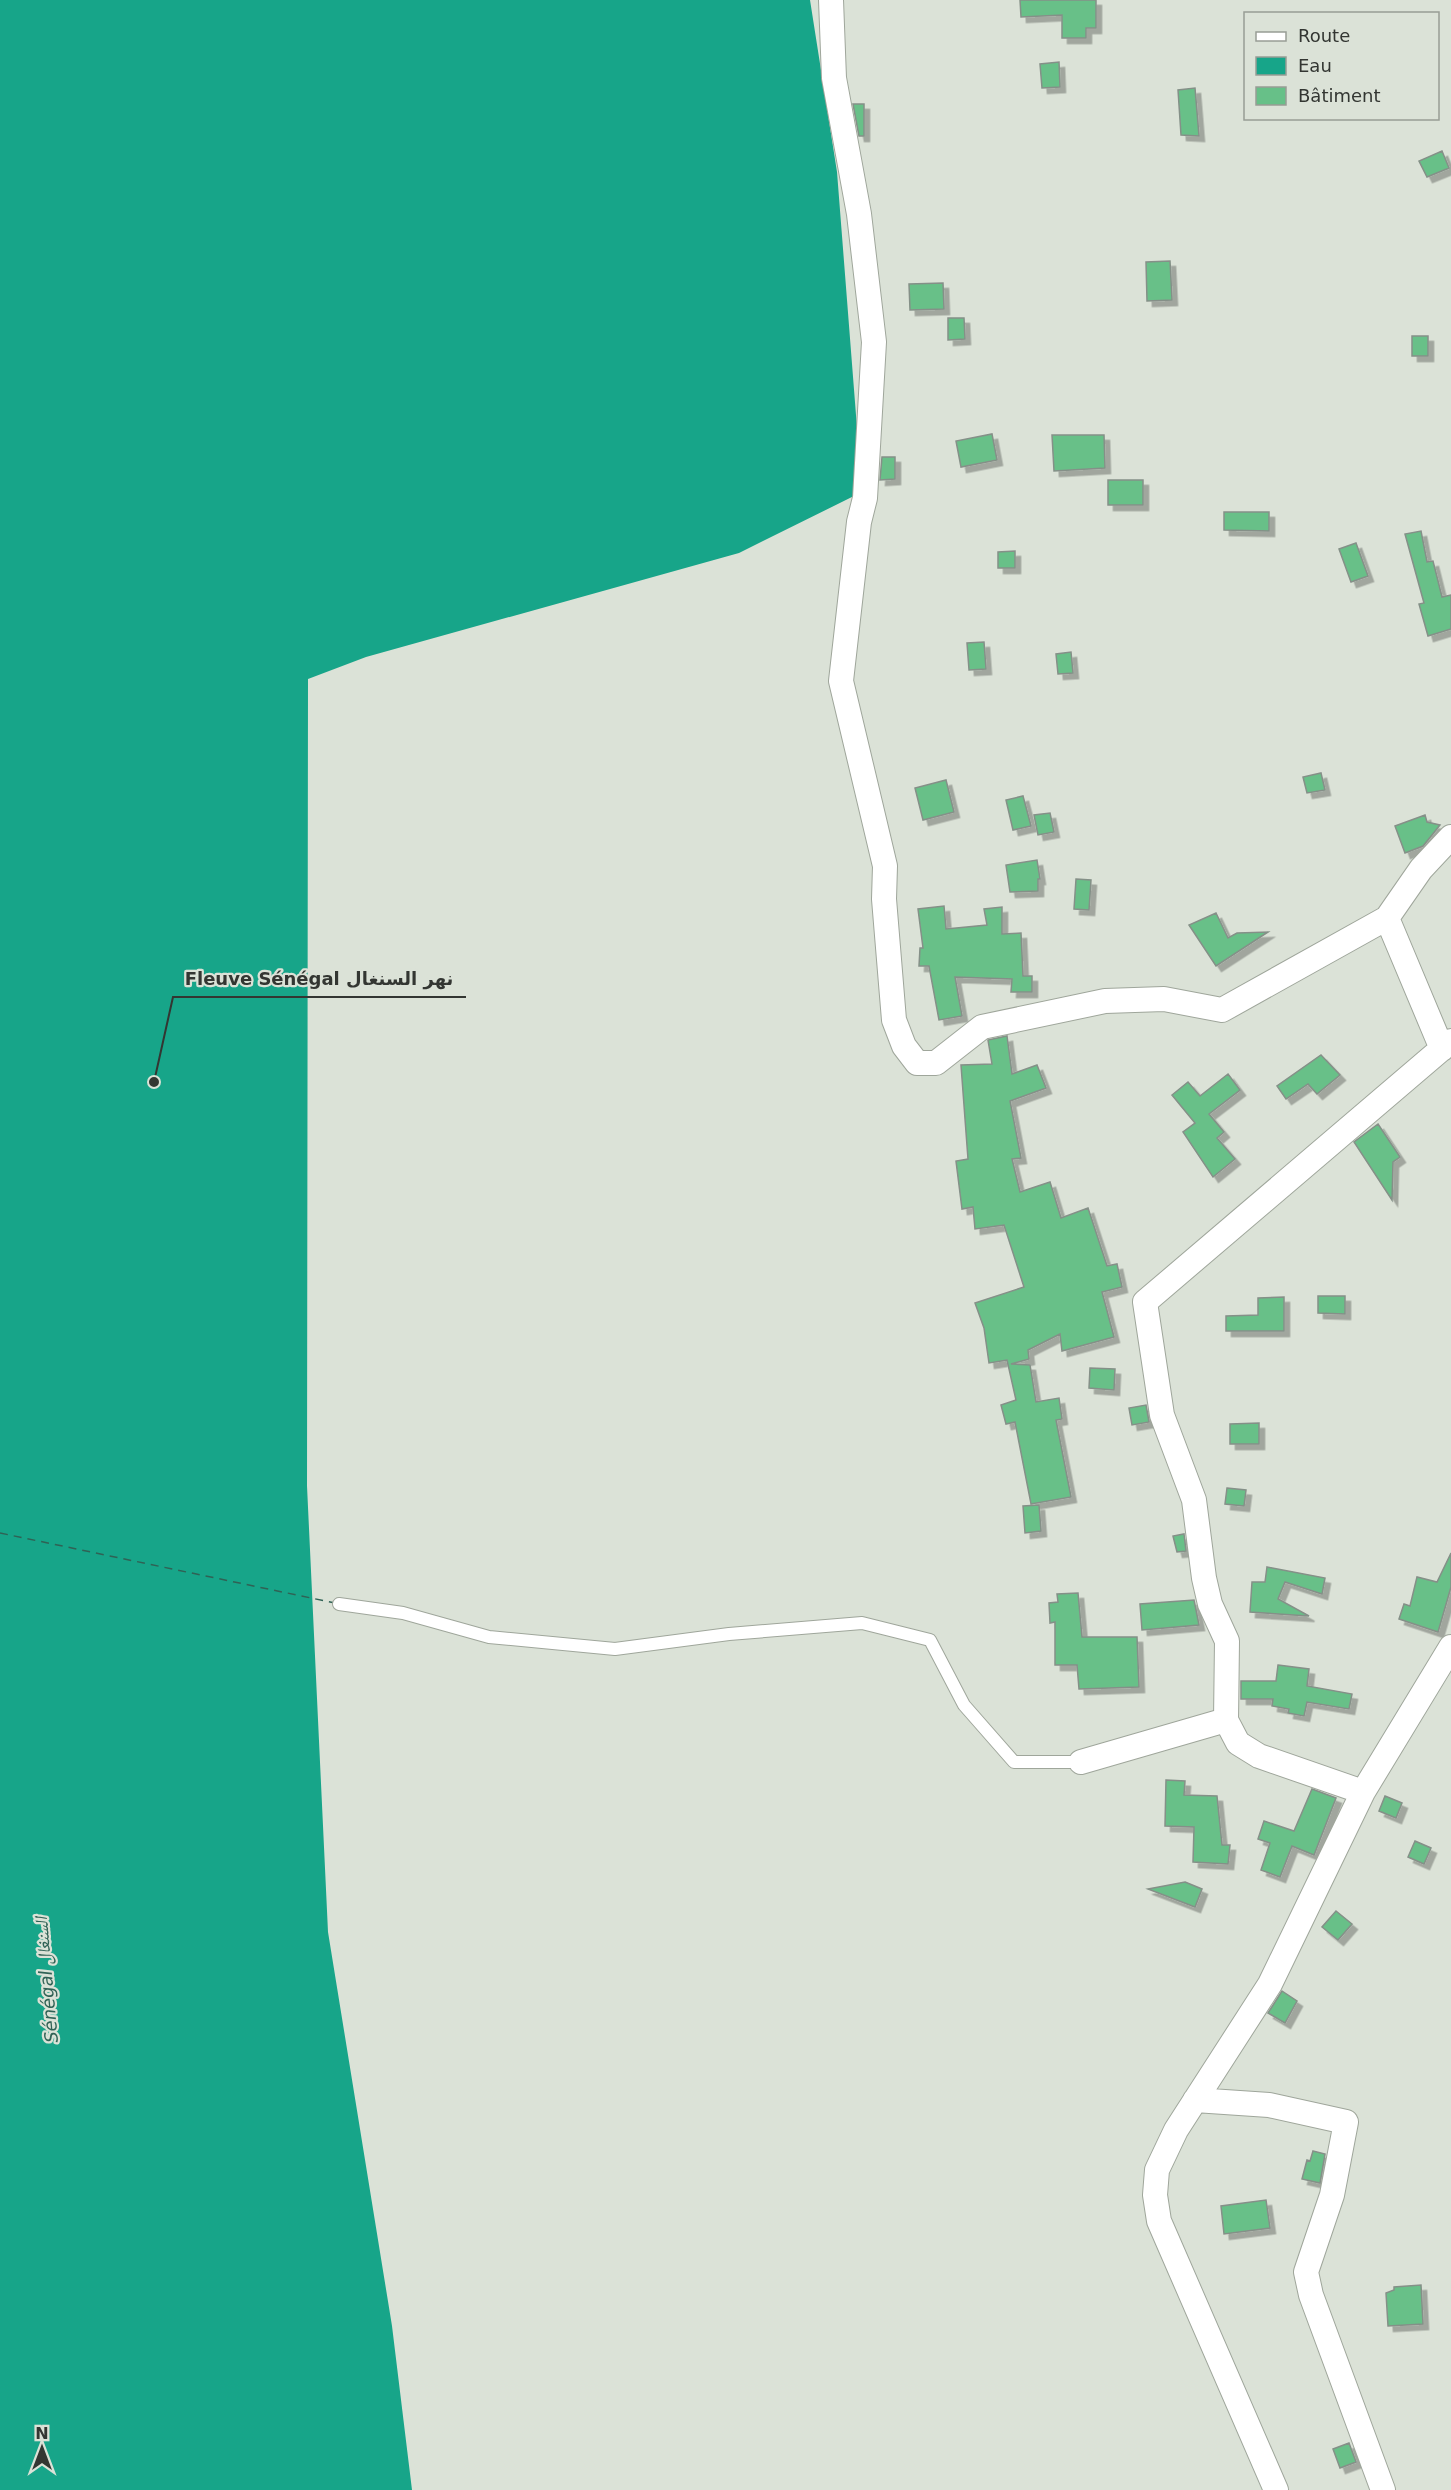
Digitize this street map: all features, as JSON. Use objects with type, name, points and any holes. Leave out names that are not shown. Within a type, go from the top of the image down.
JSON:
[{"type":"street","points":[[831,0],[834,78],[858,214],[874,342],[866,498],[859,522],[841,681],[885,866],[884,899],[894,1020],[904,1046],[917,1063],[936,1063],[982,1027],[1105,1001],[1164,999],[1222,1010],[1387,918],[1421,870],[1451,837]]},
{"type":"street","points":[[1363,1792],[1258,1756],[1238,1743],[1226,1720],[1227,1641],[1210,1604],[1204,1578],[1194,1500],[1162,1415],[1145,1302],[1447,1045],[1387,918]]},
{"type":"street","points":[[1276,2490],[1159,2221],[1155,2195],[1157,2170],[1176,2130],[1270,1984],[1363,1792],[1451,1647]]},
{"type":"street","points":[[1081,1762],[1226,1720]]},
{"type":"street","points":[[1195,2100],[1269,2105],[1346,2122],[1332,2195],[1306,2272],[1311,2295],[1383,2490]]},
{"type":"lane","points":[[339,1604],[404,1612],[489,1637],[615,1649],[729,1634],[862,1623],[930,1640],[964,1705],[1014,1762],[1081,1762]]},
{"type":"water","name":"Sénégal السنغال","points":[[0,0],[810,0],[837,172],[862,492],[739,553],[366,657],[308,679],[307,1486],[328,1932],[392,2326],[412,2490],[0,2490]]},
{"type":"building","points":[[1020,0],[1096,0],[1096,28],[1086,28],[1086,38],[1062,38],[1062,15],[1021,17]]},
{"type":"building","points":[[1059,62],[1060,87],[1042,88],[1040,64]]},
{"type":"building","points":[[1195,88],[1199,136],[1181,135],[1178,90]]},
{"type":"building","points":[[853,104],[864,104],[864,136],[859,136]]},
{"type":"building","points":[[1442,151],[1449,168],[1427,177],[1419,161]]},
{"type":"building","points":[[1170,261],[1172,300],[1147,301],[1146,262]]},
{"type":"building","points":[[943,283],[944,309],[910,310],[909,284]]},
{"type":"building","points":[[948,318],[964,318],[965,339],[948,340]]},
{"type":"building","points":[[1412,336],[1428,336],[1428,356],[1412,356]]},
{"type":"building","points":[[992,434],[997,460],[961,467],[956,441]]},
{"type":"building","points":[[1052,435],[1104,435],[1105,468],[1054,471]]},
{"type":"building","points":[[882,457],[895,457],[895,479],[880,480]]},
{"type":"building","points":[[1108,480],[1143,480],[1143,505],[1108,505]]},
{"type":"building","points":[[1224,512],[1269,512],[1269,531],[1224,530]]},
{"type":"building","points":[[1421,531],[1427,562],[1433,561],[1442,597],[1451,595],[1451,629],[1428,636],[1419,604],[1424,603],[1405,534]]},
{"type":"building","points":[[1356,543],[1368,576],[1351,582],[1339,549]]},
{"type":"building","points":[[1015,551],[1015,568],[998,568],[998,552]]},
{"type":"building","points":[[984,642],[986,669],[969,670],[967,643]]},
{"type":"building","points":[[1071,652],[1073,673],[1058,674],[1056,654]]},
{"type":"building","points":[[1321,773],[1325,790],[1307,793],[1303,777]]},
{"type":"building","points":[[946,780],[954,812],[923,820],[915,788]]},
{"type":"building","points":[[1023,796],[1031,826],[1013,830],[1006,800]]},
{"type":"building","points":[[1050,813],[1054,832],[1038,835],[1034,815]]},
{"type":"building","points":[[1425,815],[1427,822],[1440,825],[1423,846],[1405,853],[1395,826]]},
{"type":"building","points":[[1037,860],[1040,879],[1038,879],[1038,891],[1010,892],[1006,865]]},
{"type":"building","points":[[1076,879],[1091,880],[1089,910],[1074,909]]},
{"type":"building","points":[[944,906],[946,929],[987,925],[984,909],[1002,907],[1002,934],[1021,933],[1023,976],[1032,976],[1032,992],[1011,992],[1012,979],[955,977],[962,1016],[939,1020],[929,966],[919,966],[920,948],[923,948],[918,909]]},
{"type":"building","points":[[1216,913],[1228,938],[1237,933],[1268,932],[1216,966],[1189,925]]},
{"type":"building","points":[[1007,1036],[1012,1074],[1037,1065],[1046,1088],[1010,1101],[1021,1158],[1012,1159],[1020,1192],[1050,1182],[1061,1218],[1088,1208],[1107,1266],[1117,1264],[1122,1287],[1102,1292],[1114,1337],[1062,1351],[1060,1334],[1028,1350],[1029,1359],[1011,1364],[1030,1365],[1036,1402],[1059,1398],[1062,1419],[1056,1420],[1071,1497],[1031,1504],[1015,1422],[1006,1424],[1001,1405],[1016,1400],[1007,1360],[989,1363],[984,1328],[975,1303],[1024,1287],[1004,1225],[975,1229],[973,1207],[962,1209],[956,1161],[968,1159],[961,1065],[992,1064],[988,1040]]},
{"type":"building","points":[[1321,1055],[1340,1075],[1317,1094],[1308,1084],[1286,1099],[1277,1086]]},
{"type":"building","points":[[1228,1074],[1240,1090],[1209,1114],[1224,1132],[1217,1138],[1235,1159],[1213,1177],[1183,1132],[1195,1123],[1172,1095],[1188,1082],[1200,1096]]},
{"type":"building","points":[[1378,1124],[1400,1157],[1393,1162],[1392,1200],[1354,1142]]},
{"type":"building","points":[[1318,1296],[1345,1296],[1345,1314],[1318,1313]]},
{"type":"building","points":[[1284,1297],[1284,1331],[1226,1331],[1226,1316],[1258,1315],[1258,1298]]},
{"type":"building","points":[[1090,1368],[1115,1369],[1114,1390],[1089,1388]]},
{"type":"building","points":[[1146,1405],[1149,1422],[1132,1425],[1129,1408]]},
{"type":"building","points":[[1259,1423],[1259,1444],[1230,1444],[1230,1424]]},
{"type":"building","points":[[1227,1488],[1246,1490],[1244,1506],[1225,1504]]},
{"type":"building","points":[[1039,1505],[1041,1531],[1025,1533],[1023,1506]]},
{"type":"building","points":[[1184,1534],[1186,1551],[1177,1552],[1173,1536]]},
{"type":"building","points":[[1451,1553],[1451,1587],[1438,1632],[1399,1619],[1404,1604],[1410,1606],[1417,1577],[1437,1582]]},
{"type":"building","points":[[1267,1567],[1325,1578],[1322,1594],[1285,1582],[1278,1599],[1309,1616],[1250,1612],[1252,1582],[1265,1582]]},
{"type":"building","points":[[1078,1593],[1082,1637],[1137,1637],[1139,1687],[1079,1689],[1077,1665],[1055,1665],[1055,1622],[1050,1623],[1049,1603],[1058,1602],[1057,1594]]},
{"type":"building","points":[[1194,1600],[1199,1625],[1142,1630],[1140,1604]]},
{"type":"building","points":[[1278,1665],[1309,1669],[1307,1686],[1352,1694],[1349,1709],[1307,1702],[1304,1716],[1288,1713],[1289,1709],[1272,1706],[1273,1699],[1241,1699],[1241,1681],[1276,1681]]},
{"type":"building","points":[[1166,1780],[1185,1781],[1184,1795],[1217,1796],[1222,1845],[1230,1845],[1228,1864],[1193,1862],[1194,1827],[1165,1826]]},
{"type":"building","points":[[1312,1789],[1336,1798],[1314,1855],[1292,1846],[1280,1877],[1261,1870],[1270,1843],[1258,1839],[1264,1821],[1294,1831]]},
{"type":"building","points":[[1385,1796],[1402,1803],[1396,1818],[1379,1811]]},
{"type":"building","points":[[1415,1841],[1431,1848],[1424,1864],[1408,1857]]},
{"type":"building","points":[[1185,1882],[1202,1889],[1195,1907],[1148,1889]]},
{"type":"building","points":[[1336,1911],[1352,1924],[1338,1940],[1322,1927]]},
{"type":"building","points":[[1282,1991],[1297,2001],[1285,2023],[1268,2013]]},
{"type":"building","points":[[1313,2151],[1325,2154],[1320,2183],[1302,2179],[1307,2160],[1310,2161]]},
{"type":"building","points":[[1266,2200],[1270,2228],[1224,2234],[1221,2206]]},
{"type":"building","points":[[1421,2285],[1423,2324],[1388,2326],[1386,2293],[1394,2290],[1394,2287]]},
{"type":"building","points":[[1349,2443],[1356,2462],[1340,2468],[1333,2449]]},
{"type":"ferry route","points":[[0,1533],[335,1603]]},
{"type":"place","name":"Fleuve Sénégal نهر السنغال","points":[[154,1082]]}]
